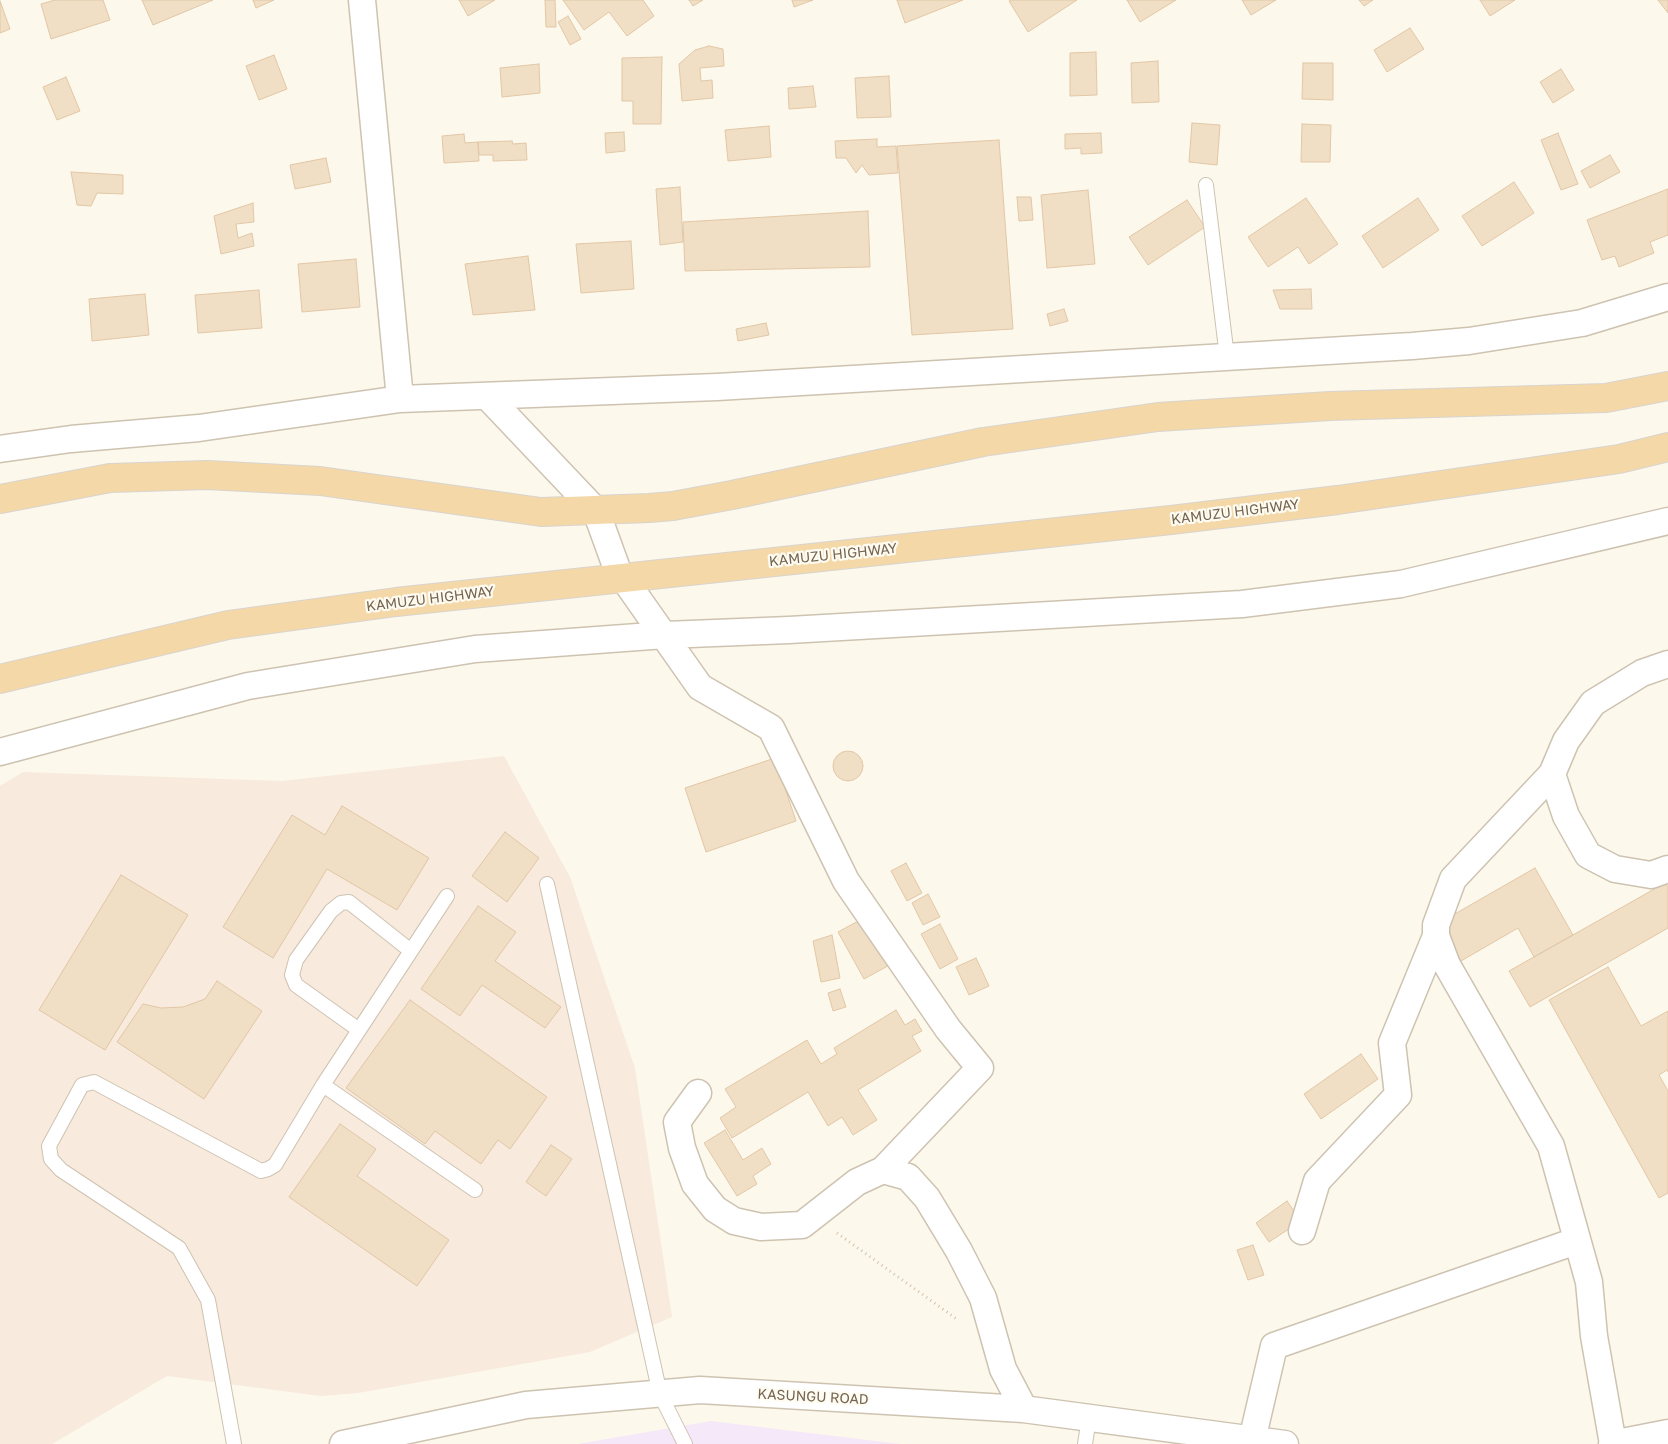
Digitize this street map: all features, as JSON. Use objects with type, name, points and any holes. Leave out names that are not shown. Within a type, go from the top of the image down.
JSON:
[{"type":"highway","points":[[0,498],[110,478],[207,475],[320,481],[541,512],[673,506],[983,442],[1158,417],[1330,406],[1606,398],[1668,386]]},
{"type":"highway","name":"KAMUZU HIGHWAY","points":[[0,680],[228,626],[396,602],[1171,520],[1338,500],[1600,462],[1668,447]]},
{"type":"street","points":[[362,0],[400,399]]},
{"type":"street","points":[[0,449],[71,439],[199,428],[400,399],[717,387],[1412,346],[1469,340],[1582,323],[1668,297]]},
{"type":"street","points":[[487,396],[596,511],[617,569],[700,687],[770,728],[846,881],[948,1029],[980,1068],[883,1170],[857,1182],[802,1226],[761,1227],[734,1221],[715,1209],[696,1184],[682,1148],[677,1122],[698,1093]]},
{"type":"street","points":[[0,752],[248,686],[475,649],[665,635],[799,630],[1242,604],[1401,584],[1668,521]]},
{"type":"street","points":[[1668,664],[1642,673],[1593,703],[1566,741],[1552,774],[1453,878],[1436,925],[1436,936],[1447,965],[1551,1146],[1589,1282],[1594,1336],[1613,1444],[1668,1433]]},
{"type":"street","points":[[1552,774],[1566,816],[1588,855],[1615,868],[1652,875],[1668,869]]},
{"type":"street","points":[[1302,1231],[1317,1180],[1398,1095],[1392,1044],[1436,936]]},
{"type":"street","points":[[883,1170],[908,1178],[926,1198],[958,1252],[983,1298],[1003,1369],[1024,1409]]},
{"type":"street","points":[[1252,1440],[1274,1346],[1576,1241]]},
{"type":"street","name":"KASUNGU ROAD","points":[[353,1444],[526,1405],[700,1390],[1024,1409],[1089,1418],[1197,1439],[1252,1440],[1285,1444]]},
{"type":"lane","points":[[1206,186],[1227,357]]},
{"type":"lane","points":[[547,884],[660,1394],[684,1444]]},
{"type":"lane","points":[[234,1444],[208,1300],[179,1248],[61,1170],[51,1159],[49,1146],[82,1085],[94,1082],[261,1171],[275,1165],[323,1085],[447,896]]},
{"type":"lane","points":[[359,1030],[296,985],[292,975],[296,960],[331,911],[341,903],[349,902],[411,951]]},
{"type":"lane","points":[[323,1085],[475,1190]]},
{"type":"lane","points":[[1085,1444],[1089,1418]]},
{"type":"path","points":[[802,1226],[823,1224],[963,1324]]},
{"type":"shaded area","points":[[504,756],[570,877],[635,1068],[672,1317],[590,1352],[358,1393],[321,1396],[167,1376],[52,1444],[0,1444],[0,786],[23,772],[282,781]]},
{"type":"shaded area","points":[[711,1421],[900,1444],[578,1444]]},
{"type":"building","points":[[55,0],[103,0],[110,20],[51,39],[41,4]]},
{"type":"building","points":[[142,0],[213,0],[153,25]]},
{"type":"building","points":[[253,0],[274,0],[256,8]]},
{"type":"building","points":[[459,0],[495,0],[468,16]]},
{"type":"building","points":[[545,0],[555,0],[556,27],[546,27]]},
{"type":"building","points":[[563,0],[643,0],[654,16],[627,36],[609,12],[584,30]]},
{"type":"building","points":[[689,0],[703,0],[693,6]]},
{"type":"building","points":[[792,0],[813,0],[794,7]]},
{"type":"building","points":[[897,0],[963,0],[905,23]]},
{"type":"building","points":[[1077,0],[1028,32],[1009,1]]},
{"type":"building","points":[[1127,0],[1176,0],[1140,22]]},
{"type":"building","points":[[1242,0],[1276,0],[1251,15]]},
{"type":"building","points":[[1359,0],[1373,0],[1364,6]]},
{"type":"building","points":[[1480,0],[1515,0],[1490,16]]},
{"type":"building","points":[[1658,0],[1668,0],[1668,13]]},
{"type":"building","points":[[0,1],[10,29],[0,33]]},
{"type":"building","points":[[568,16],[581,39],[570,45],[558,22]]},
{"type":"building","points":[[1410,28],[1424,49],[1387,72],[1374,50]]},
{"type":"building","points":[[709,46],[723,49],[724,66],[700,68],[701,81],[712,80],[713,98],[682,101],[679,64],[695,50]]},
{"type":"building","points":[[1096,52],[1097,95],[1070,96],[1070,53]]},
{"type":"building","points":[[274,55],[287,89],[259,100],[246,66]]},
{"type":"building","points":[[662,57],[661,124],[633,124],[633,101],[622,101],[622,58]]},
{"type":"building","points":[[1158,61],[1159,102],[1132,103],[1131,63]]},
{"type":"building","points":[[1303,63],[1333,63],[1333,100],[1302,99]]},
{"type":"building","points":[[539,64],[540,93],[502,97],[500,68]]},
{"type":"building","points":[[1561,69],[1574,90],[1553,103],[1540,82]]},
{"type":"building","points":[[889,76],[891,117],[857,118],[855,78]]},
{"type":"building","points":[[66,77],[80,111],[57,120],[43,87]]},
{"type":"building","points":[[813,86],[816,107],[789,109],[788,88]]},
{"type":"building","points":[[1192,123],[1220,125],[1217,165],[1189,162]]},
{"type":"building","points":[[1302,124],[1331,125],[1330,162],[1301,162]]},
{"type":"building","points":[[769,126],[771,157],[728,161],[725,130]]},
{"type":"building","points":[[624,132],[625,151],[606,153],[605,133]]},
{"type":"building","points":[[1101,133],[1102,153],[1081,154],[1081,148],[1065,149],[1065,134]]},
{"type":"building","points":[[1558,133],[1578,184],[1561,190],[1541,140]]},
{"type":"building","points":[[464,134],[465,143],[478,142],[479,161],[444,163],[442,136]]},
{"type":"building","points":[[877,139],[877,147],[896,146],[898,173],[869,175],[862,165],[856,173],[846,158],[836,158],[835,141]]},
{"type":"building","points":[[999,140],[1013,329],[912,335],[897,146]]},
{"type":"building","points":[[512,141],[513,144],[526,143],[527,160],[493,161],[493,155],[479,155],[478,142]]},
{"type":"building","points":[[1610,155],[1620,172],[1590,188],[1581,171]]},
{"type":"building","points":[[326,158],[331,182],[295,189],[290,165]]},
{"type":"building","points":[[71,172],[123,175],[123,194],[97,193],[91,206],[77,205]]},
{"type":"building","points":[[1514,182],[1534,213],[1482,246],[1462,216]]},
{"type":"building","points":[[680,187],[683,242],[660,245],[656,189]]},
{"type":"building","points":[[1668,189],[1668,235],[1650,242],[1654,253],[1619,267],[1615,256],[1602,260],[1587,220]]},
{"type":"building","points":[[1088,190],[1095,264],[1047,268],[1041,195]]},
{"type":"building","points":[[1017,197],[1031,197],[1033,220],[1019,221]]},
{"type":"building","points":[[1306,198],[1338,244],[1309,264],[1298,247],[1268,267],[1248,237]]},
{"type":"building","points":[[1418,198],[1439,230],[1383,268],[1362,236]]},
{"type":"building","points":[[1187,200],[1205,227],[1148,265],[1129,237]]},
{"type":"building","points":[[253,203],[254,222],[236,224],[238,238],[252,233],[254,246],[221,254],[214,216]]},
{"type":"building","points":[[868,211],[870,267],[685,271],[683,222]]},
{"type":"building","points":[[631,241],[634,289],[581,293],[576,244]]},
{"type":"building","points":[[528,256],[535,310],[473,315],[465,264]]},
{"type":"building","points":[[356,259],[360,307],[302,312],[298,264]]},
{"type":"building","points":[[1311,289],[1312,309],[1280,309],[1273,290]]},
{"type":"building","points":[[259,290],[262,328],[198,333],[195,295]]},
{"type":"building","points":[[145,294],[149,335],[92,341],[89,299]]},
{"type":"building","points":[[1064,309],[1068,321],[1050,326],[1047,314]]},
{"type":"building","points":[[766,323],[769,335],[738,341],[736,329]]},
{"type":"building","points":[[848,751],[854,752],[862,760],[862,772],[854,780],[848,781],[842,780],[834,772],[833,766],[834,760],[842,752]]},
{"type":"building","points":[[775,758],[796,821],[706,852],[685,788]]},
{"type":"building","points":[[342,806],[429,858],[397,910],[327,869],[273,958],[223,927],[292,815],[325,835]]},
{"type":"building","points":[[505,832],[539,858],[507,902],[472,876]]},
{"type":"building","points":[[906,863],[922,893],[907,901],[891,871]]},
{"type":"building","points":[[1535,868],[1573,935],[1534,957],[1518,928],[1461,961],[1439,923]]},
{"type":"building","points":[[121,875],[188,915],[105,1050],[39,1010]]},
{"type":"building","points":[[1665,883],[1668,887],[1668,928],[1530,1007],[1509,971]]},
{"type":"building","points":[[928,894],[940,917],[923,925],[912,903]]},
{"type":"building","points":[[478,906],[516,932],[495,961],[561,1007],[545,1028],[482,985],[460,1016],[421,989]]},
{"type":"building","points":[[869,915],[895,962],[864,979],[838,932]]},
{"type":"building","points":[[940,924],[958,959],[940,969],[921,934]]},
{"type":"building","points":[[832,935],[840,978],[821,982],[813,941]]},
{"type":"building","points":[[976,958],[989,986],[969,995],[956,967]]},
{"type":"building","points":[[1608,967],[1641,1026],[1668,1011],[1668,1072],[1667,1070],[1659,1075],[1668,1091],[1668,1193],[1659,1198],[1549,1000]]},
{"type":"building","points":[[217,981],[262,1011],[204,1099],[117,1042],[143,1004],[161,1008],[183,1007],[205,999]]},
{"type":"building","points":[[840,989],[846,1007],[833,1011],[828,993]]},
{"type":"building","points":[[410,1000],[547,1097],[510,1149],[498,1140],[481,1164],[435,1131],[425,1144],[346,1088]]},
{"type":"building","points":[[896,1010],[905,1025],[915,1019],[922,1031],[912,1036],[921,1051],[858,1090],[877,1120],[853,1135],[842,1117],[828,1126],[808,1092],[732,1138],[720,1118],[736,1107],[725,1089],[807,1040],[821,1064],[837,1054],[834,1048]]},
{"type":"building","points":[[1361,1054],[1378,1079],[1321,1119],[1304,1094]]},
{"type":"building","points":[[340,1124],[376,1149],[357,1176],[449,1240],[417,1286],[289,1197]]},
{"type":"building","points":[[725,1130],[743,1160],[762,1148],[771,1164],[753,1176],[757,1184],[737,1196],[704,1143]]},
{"type":"building","points":[[551,1145],[572,1159],[546,1196],[526,1182]]},
{"type":"building","points":[[1287,1201],[1301,1221],[1269,1242],[1256,1223]]},
{"type":"building","points":[[1253,1245],[1264,1275],[1248,1280],[1237,1250]]}]
